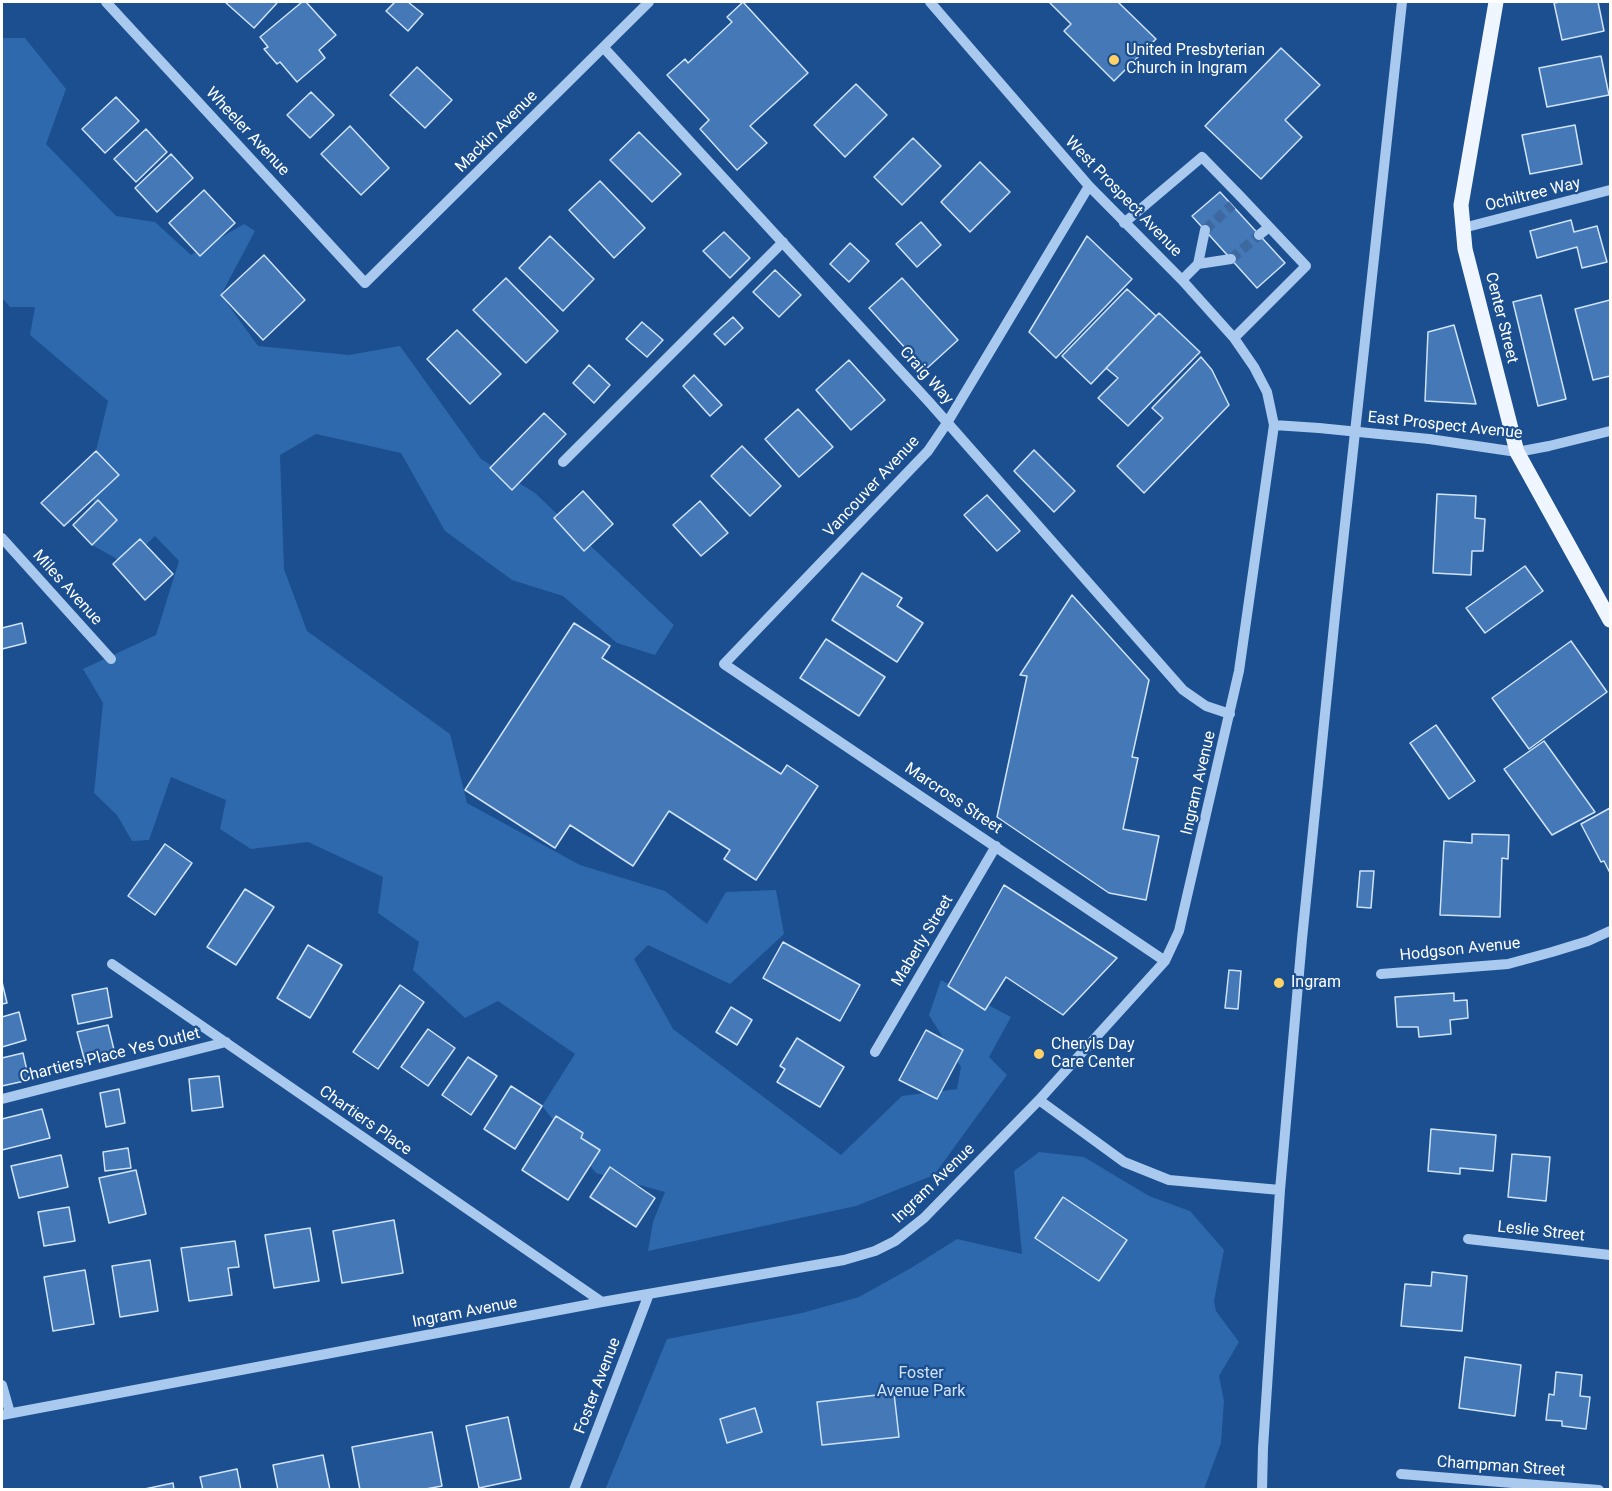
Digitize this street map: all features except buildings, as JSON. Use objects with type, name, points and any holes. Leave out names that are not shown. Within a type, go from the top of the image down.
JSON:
[{"type":"main road","name":"Center Street","points":[[1496,2],[1461,206],[1462,228],[1517,452],[1611,620]]},
{"type":"street","name":"Wheeler Avenue","points":[[106,2],[365,283]]},
{"type":"street","name":"Mackin Avenue","points":[[365,283],[649,2]]},
{"type":"street","name":"West Prospect Avenue","points":[[930,2],[1089,186],[1182,280],[1234,338],[1254,367],[1267,392],[1274,425]]},
{"type":"street","points":[[1262,1490],[1280,1190],[1302,939],[1402,2]]},
{"type":"street","name":"Craig Way","points":[[604,48],[947,423],[1183,690],[1206,706],[1230,714]]},
{"type":"street","points":[[1124,223],[1202,157],[1241,196],[1306,266],[1234,338]]},
{"type":"street","name":"Vancouver Avenue","points":[[724,664],[928,451],[1089,186]]},
{"type":"street","name":"Ochiltree Way","points":[[1462,228],[1611,190]]},
{"type":"street","points":[[1232,205],[1241,196]]},
{"type":"street","points":[[1259,235],[1269,227]]},
{"type":"street","points":[[1182,280],[1198,264],[1204,230]]},
{"type":"street","points":[[562,462],[783,242]]},
{"type":"street","points":[[1198,264],[1231,259]]},
{"type":"street","name":"East Prospect Avenue","points":[[1274,425],[1429,439],[1517,452],[1611,431]]},
{"type":"street","name":"Ingram Avenue","points":[[6,1414],[602,1302],[844,1260],[875,1251],[895,1241],[924,1218],[1040,1100],[1166,961],[1179,931],[1230,714],[1253,584],[1274,425]]},
{"type":"street","name":"Miles Avenue","points":[[2,538],[111,659]]},
{"type":"street","name":"Marcross Street","points":[[724,664],[1166,961]]},
{"type":"street","name":"Maberly Street","points":[[875,1052],[996,846]]},
{"type":"street","name":"Hodgson Avenue","points":[[1381,974],[1508,964],[1588,941],[1611,931]]},
{"type":"street","name":"Chartiers Place","points":[[112,964],[602,1302]]},
{"type":"street","name":"Chartiers Place Yes Outlet","points":[[2,1099],[226,1042]]},
{"type":"street","points":[[1040,1100],[1124,1162],[1169,1180],[1280,1190]]},
{"type":"street","name":"Leslie Street","points":[[1468,1239],[1611,1255]]},
{"type":"street","name":"Foster Avenue","points":[[574,1490],[649,1294]]},
{"type":"street","points":[[2,1385],[6,1414]]},
{"type":"street","name":"Champman Street","points":[[1401,1474],[1599,1490]]},
{"type":"green space","points":[[2,38],[25,38],[66,89],[46,144],[116,216],[155,222],[191,255],[244,224],[255,231],[221,295],[258,346],[349,355],[400,346],[481,459],[535,493],[674,625],[655,655],[617,643],[563,596],[512,580],[445,531],[401,453],[316,434],[280,455],[284,569],[307,631],[450,734],[467,803],[580,865],[665,891],[707,924],[726,892],[776,890],[784,934],[730,984],[648,945],[634,959],[673,1029],[841,1155],[902,1096],[957,1089],[961,1067],[929,1015],[941,980],[1011,1017],[989,1057],[1007,1075],[934,1175],[856,1206],[648,1251],[653,1222],[665,1192],[596,1173],[542,1106],[575,1054],[498,1001],[465,1018],[413,970],[419,942],[378,913],[383,877],[308,842],[251,849],[220,829],[226,800],[171,777],[149,840],[132,841],[117,815],[94,793],[103,703],[83,669],[156,635],[179,561],[155,536],[126,564],[92,545],[96,451],[108,401],[30,335],[35,307],[10,307],[2,298]]},
{"type":"green space","name":"Foster Avenue Park","points":[[1039,1152],[1084,1157],[1149,1196],[1190,1211],[1224,1250],[1214,1301],[1216,1311],[1239,1342],[1219,1376],[1224,1401],[1221,1443],[1204,1489],[605,1490],[667,1339],[802,1313],[859,1297],[957,1239],[1022,1254],[1014,1171]]},
{"type":"tunnel","points":[[1205,230],[1232,205]]},
{"type":"tunnel","points":[[1231,259],[1259,235]]},
{"type":"place","name":"United Presbyterian Church in Ingram","points":[[1114,60]]},
{"type":"place","name":"Ingram","points":[[1279,983]]},
{"type":"place","name":"Cheryls Day Care Center","points":[[1039,1054]]}]
